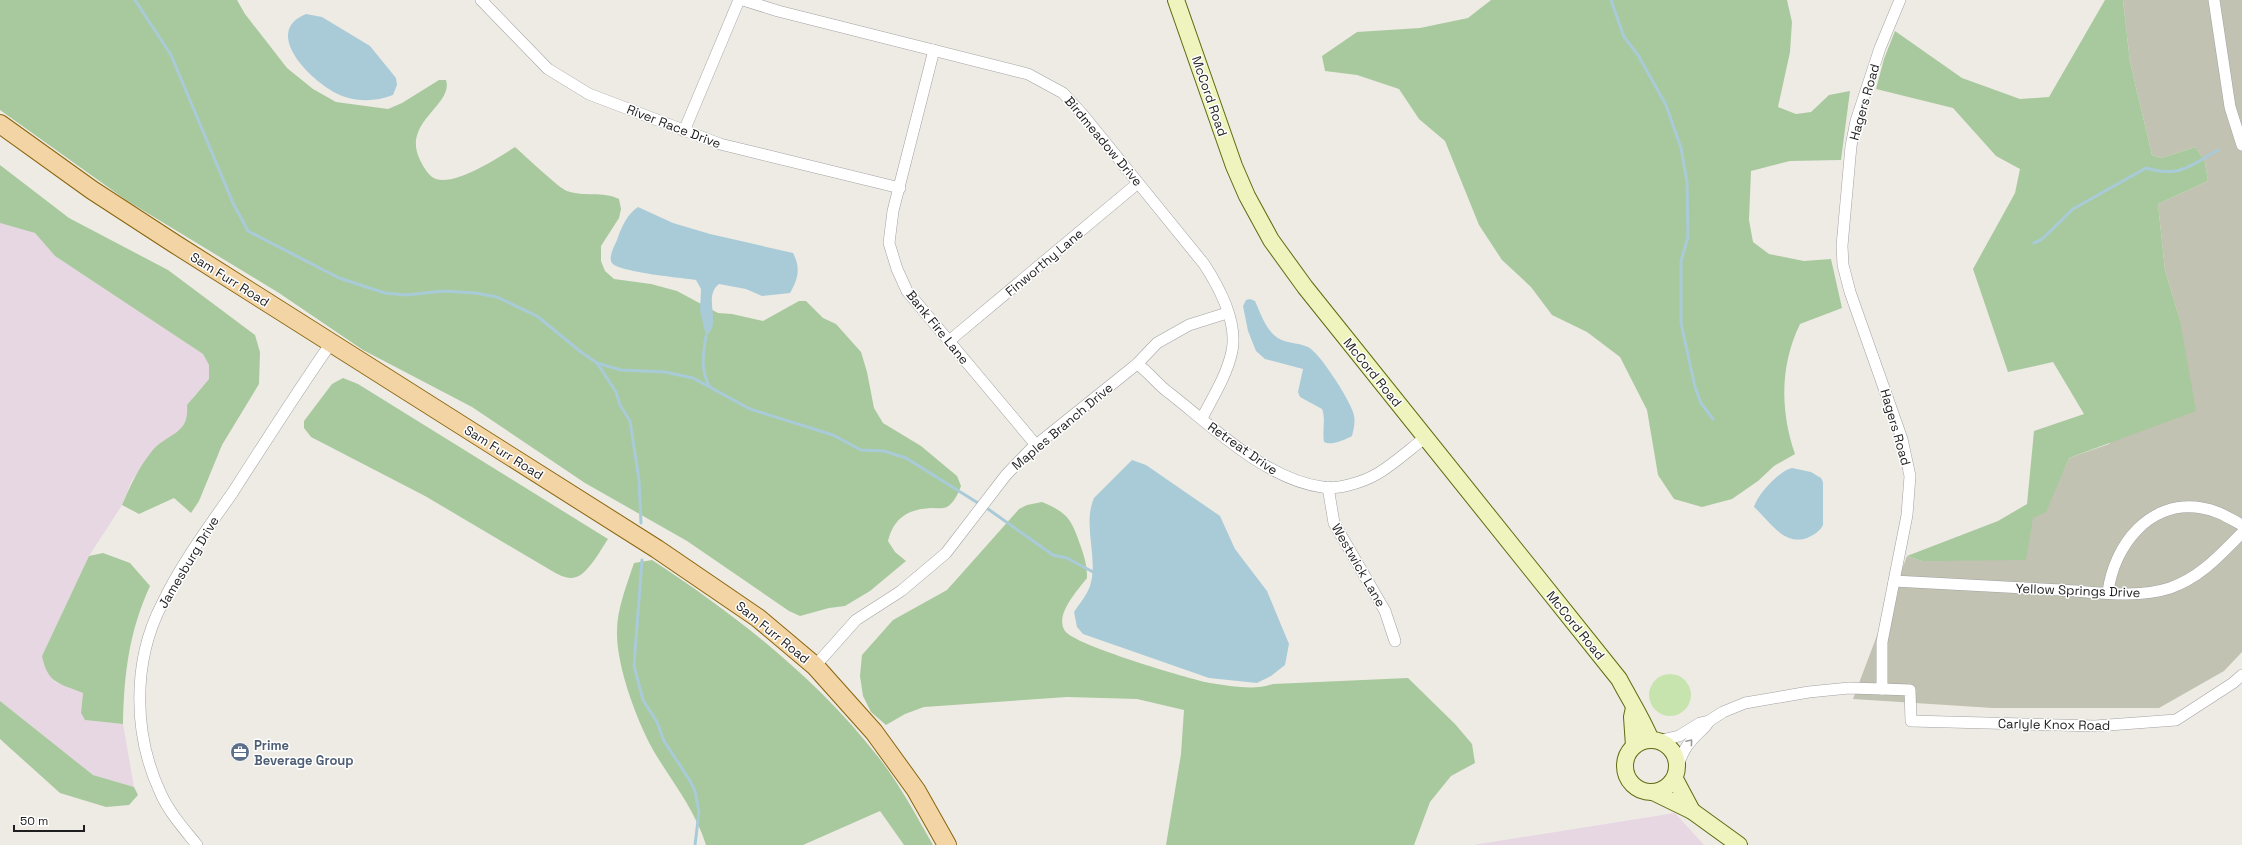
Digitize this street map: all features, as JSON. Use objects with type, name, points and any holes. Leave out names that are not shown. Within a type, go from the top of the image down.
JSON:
[{"type":"main road","name":"Sam Furr Road","points":[[0,124],[92,190],[712,585],[758,618],[815,666],[874,732],[926,806],[947,845]]},
{"type":"street","name":"River Race Drive","points":[[480,0],[548,69],[589,94],[720,144],[900,188]]},
{"type":"street","points":[[684,131],[739,0]]},
{"type":"street","name":"Birdmeadow Drive","points":[[743,0],[1028,74],[1063,93],[1204,264],[1219,287],[1231,327],[1232,349],[1224,376],[1202,418]]},
{"type":"street","name":"McCord Road","points":[[1176,0],[1234,166],[1260,220],[1280,254],[1619,679],[1654,741],[1667,746],[1674,754],[1676,774],[1692,811]]},
{"type":"street","name":"Hagers Road","points":[[1882,689],[1882,642],[1907,515],[1909,467],[1902,439],[1850,292],[1843,265],[1842,246],[1850,154],[1856,121],[1880,48],[1900,0]]},
{"type":"street","points":[[2214,0],[2230,111],[2242,145]]},
{"type":"street","name":"Bank Fire Lane","points":[[934,50],[893,211],[890,243],[897,269],[907,291],[1036,445]]},
{"type":"street","name":"Finworthy Lane","points":[[950,341],[1138,183]]},
{"type":"street","name":"Maples Branch Drive","points":[[815,666],[856,620],[901,591],[946,553],[1011,470],[1036,445],[1137,364],[1158,343],[1174,332],[1227,313]]},
{"type":"street","name":"Jamesburg Drive","points":[[198,845],[161,795],[148,759],[141,722],[140,702],[141,677],[150,630],[172,585],[258,450],[331,343]]},
{"type":"street","name":"Retreat Drive","points":[[1137,364],[1146,369],[1163,388],[1276,473],[1300,483],[1328,487],[1348,485],[1377,474],[1426,437]]},
{"type":"street","name":"Westwick Lane","points":[[1328,487],[1334,523],[1385,611],[1394,641]]},
{"type":"street","points":[[2108,592],[2113,568],[2124,546],[2139,527],[2158,514],[2175,508],[2202,508],[2220,513],[2242,525]]},
{"type":"street","name":"Yellow Springs Drive","points":[[1894,581],[2108,592],[2150,592],[2179,584],[2206,568],[2242,533]]},
{"type":"street","name":"Carlyle Knox Road","points":[[1882,689],[1910,690],[1910,721],[2095,726],[2176,720],[2233,684],[2242,674]]},
{"type":"street","points":[[1634,746],[1679,736],[1700,723],[1709,721],[1723,712],[1745,703],[1785,695],[1849,688],[1882,689]]},
{"type":"street","name":"McCord Road","points":[[1634,708],[1632,717],[1634,746],[1625,760],[1628,778],[1639,789],[1653,792],[1692,811],[1739,845]]},
{"type":"street","points":[[1653,792],[1667,787],[1676,774],[1684,750],[1693,738],[1705,728],[1709,721]]},
{"type":"shaded area","points":[[2123,0],[2242,0],[2242,652],[2224,671],[2159,708],[1993,708],[1853,699],[1907,556],[1922,561],[2033,518],[2059,480],[2069,458],[2109,444],[2180,320],[2165,270],[2158,204],[2208,181],[2205,162],[2196,147],[2161,158],[2152,155],[2130,62]]},
{"type":"shaded area","points":[[0,223],[35,233],[55,256],[203,354],[209,365],[209,379],[193,397],[188,416],[181,429],[153,450],[131,482],[122,505],[89,556],[42,656],[55,682],[83,693],[81,713],[85,720],[123,724],[134,787],[93,775],[0,701]]},
{"type":"shaded area","points":[[1675,813],[1704,845],[1473,845]]},
{"type":"green space","points":[[0,0],[237,0],[245,14],[287,68],[313,89],[336,102],[388,109],[402,103],[439,80],[446,80],[446,89],[443,98],[422,125],[417,135],[416,147],[420,160],[432,177],[440,180],[462,176],[474,171],[515,147],[567,191],[580,194],[607,195],[619,199],[621,209],[619,218],[601,246],[601,261],[605,271],[614,279],[651,284],[677,291],[718,313],[732,314],[763,321],[799,301],[806,301],[823,318],[836,324],[861,352],[867,372],[874,408],[883,423],[921,446],[957,476],[961,486],[954,500],[947,507],[916,510],[898,520],[888,541],[895,552],[906,561],[870,591],[845,606],[829,608],[800,616],[789,611],[687,541],[585,483],[472,407],[363,350],[279,293],[126,200],[0,110]]},
{"type":"green space","points":[[1491,0],[1787,0],[1792,22],[1790,52],[1778,107],[1796,114],[1811,112],[1829,95],[1850,91],[1841,160],[1790,161],[1751,171],[1749,220],[1753,242],[1769,254],[1804,261],[1831,259],[1842,308],[1800,324],[1793,340],[1784,388],[1787,421],[1795,454],[1774,466],[1758,481],[1732,499],[1702,507],[1674,499],[1658,475],[1647,410],[1620,357],[1587,332],[1552,315],[1531,287],[1502,260],[1479,225],[1445,141],[1419,119],[1399,89],[1357,75],[1325,71],[1322,56],[1357,32],[1420,28],[1468,18]]},
{"type":"green space","points":[[2105,0],[2123,0],[2130,62],[2152,155],[2161,158],[2196,147],[2205,162],[2208,181],[2158,204],[2165,270],[2180,320],[2196,411],[2069,458],[2046,512],[2033,518],[2026,560],[1922,561],[1907,556],[1998,521],[2027,504],[2034,431],[2084,414],[2053,362],[2008,372],[1973,269],[2015,193],[2020,169],[1996,156],[1953,108],[1876,89],[1884,59],[1895,31],[1962,78],[2020,99],[2049,97]]},
{"type":"green space","points":[[0,165],[69,218],[168,270],[255,335],[260,352],[259,384],[222,445],[199,501],[191,513],[174,498],[139,514],[122,505],[135,477],[147,457],[158,445],[181,428],[187,415],[187,405],[209,379],[209,365],[203,354],[55,256],[35,233],[0,223]]},
{"type":"green space","points":[[343,378],[358,384],[608,539],[594,561],[581,575],[570,578],[561,575],[425,496],[311,437],[304,428],[304,421],[332,384]]},
{"type":"green space","points":[[1042,502],[1064,514],[1072,524],[1086,562],[1087,578],[1068,603],[1063,618],[1062,625],[1065,631],[1073,637],[1109,653],[1180,675],[1210,683],[1250,688],[1273,684],[1408,678],[1455,724],[1472,744],[1475,763],[1451,776],[1430,802],[1414,845],[1166,845],[1181,754],[1184,710],[1137,699],[1067,697],[924,707],[905,714],[886,725],[871,712],[863,696],[860,676],[862,655],[893,620],[947,590],[1019,509],[1027,505]]},
{"type":"green space","points":[[103,553],[130,563],[150,586],[132,637],[126,670],[123,724],[85,720],[81,713],[83,693],[61,684],[51,677],[44,665],[42,656],[89,556]]},
{"type":"green space","points":[[652,560],[714,603],[744,626],[774,650],[829,701],[855,729],[887,768],[908,800],[933,845],[904,845],[880,811],[803,845],[706,845],[691,810],[656,755],[642,728],[629,695],[620,661],[617,623],[626,588],[634,563]]},
{"type":"green space","points":[[1670,674],[1685,680],[1691,695],[1685,710],[1670,716],[1655,710],[1649,695],[1655,680]]},
{"type":"green space","points":[[0,701],[93,775],[134,787],[138,795],[129,805],[106,807],[60,793],[0,739]]},
{"type":"water","points":[[306,14],[322,17],[370,46],[396,78],[397,85],[393,95],[381,99],[369,100],[357,100],[345,97],[334,92],[308,72],[297,60],[290,47],[288,34],[293,23]]},
{"type":"water","points":[[638,207],[673,223],[710,234],[793,253],[797,264],[798,273],[790,293],[762,296],[746,289],[719,284],[714,289],[712,296],[713,325],[711,331],[706,336],[700,311],[701,289],[696,280],[638,272],[612,263],[612,252],[623,226],[631,213]]},
{"type":"water","points":[[1250,299],[1255,301],[1265,324],[1274,335],[1282,340],[1308,347],[1320,358],[1340,387],[1353,412],[1355,421],[1352,436],[1334,443],[1324,442],[1324,417],[1322,409],[1300,397],[1298,392],[1303,369],[1265,359],[1256,351],[1248,331],[1243,306],[1246,300]]},
{"type":"water","points":[[1132,460],[1146,465],[1220,516],[1235,549],[1267,591],[1289,644],[1285,665],[1271,676],[1257,683],[1209,678],[1083,634],[1077,627],[1074,612],[1089,589],[1092,575],[1093,564],[1090,520],[1094,498]]},
{"type":"water","points":[[1792,468],[1811,472],[1821,478],[1823,482],[1823,525],[1812,536],[1798,540],[1778,531],[1754,507],[1764,490],[1775,478],[1781,473]]},
{"type":"waterway","points":[[135,0],[171,55],[233,203],[248,231],[339,278],[385,293],[406,295],[444,291],[475,293],[497,297],[537,316],[581,352],[597,363],[621,370],[665,372],[693,378],[750,409],[833,435],[861,450],[884,451],[906,458],[978,503]]},
{"type":"waterway","points":[[1611,0],[1624,37],[1638,55],[1666,105],[1681,148],[1687,182],[1688,237],[1681,261],[1681,323],[1695,387],[1701,403],[1713,419]]},
{"type":"waterway","points":[[2034,243],[2041,240],[2073,209],[2146,168],[2158,171],[2176,171],[2184,169],[2218,150]]},
{"type":"waterway","points":[[706,336],[703,362],[705,375],[710,387]]},
{"type":"waterway","points":[[597,363],[616,392],[620,405],[630,421],[639,480],[641,523]]},
{"type":"waterway","points":[[988,509],[1053,555],[1067,558],[1095,573]]},
{"type":"waterway","points":[[642,560],[634,666],[643,700],[657,722],[664,741],[689,779],[695,791],[699,812],[695,845]]},
{"type":"place","name":"Prime Beverage Group","points":[[240,752]]}]
